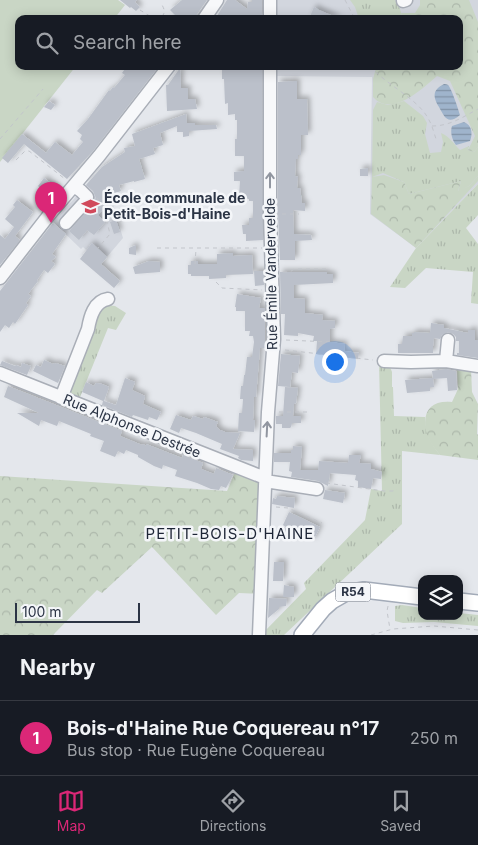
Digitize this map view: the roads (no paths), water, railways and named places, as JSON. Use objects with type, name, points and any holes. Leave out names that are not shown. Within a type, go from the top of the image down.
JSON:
[{"type":"main road","name":"R54","points":[[302,635],[323,609],[346,592],[364,590],[418,596]]},
{"type":"main road","points":[[463,601],[478,603]]},
{"type":"street","points":[[207,15],[217,0]]},
{"type":"street","points":[[270,0],[270,15]]},
{"type":"street","points":[[0,278],[166,70]]},
{"type":"street","name":"Rue Émile Vandervelde","points":[[259,635],[268,412],[274,344],[270,214],[270,70]]},
{"type":"street","points":[[66,223],[87,197],[74,186]]},
{"type":"street","points":[[61,398],[88,329],[92,312],[99,302],[108,299]]},
{"type":"street","points":[[446,361],[448,340]]},
{"type":"street","points":[[384,361],[446,361],[478,366]]},
{"type":"street","name":"Rue Alphonse Destrée","points":[[0,373],[265,479]]},
{"type":"street","points":[[265,479],[320,486]]},
{"type":"water","points":[[447,84],[449,87],[460,115],[452,120],[445,117],[435,97],[437,89]]},
{"type":"water","points":[[464,122],[469,125],[471,130],[470,141],[456,145],[453,141],[452,126]]},
{"type":"place","name":"École communale de Petit-Bois-d'Haine","points":[[90,206]]},
{"type":"place","name":"Bois-d'Haine Rue Coquereau n°17","points":[[51,223]]},
{"type":"district","name":"PETIT-BOIS-D'HAINE","points":[[230,534]]}]
